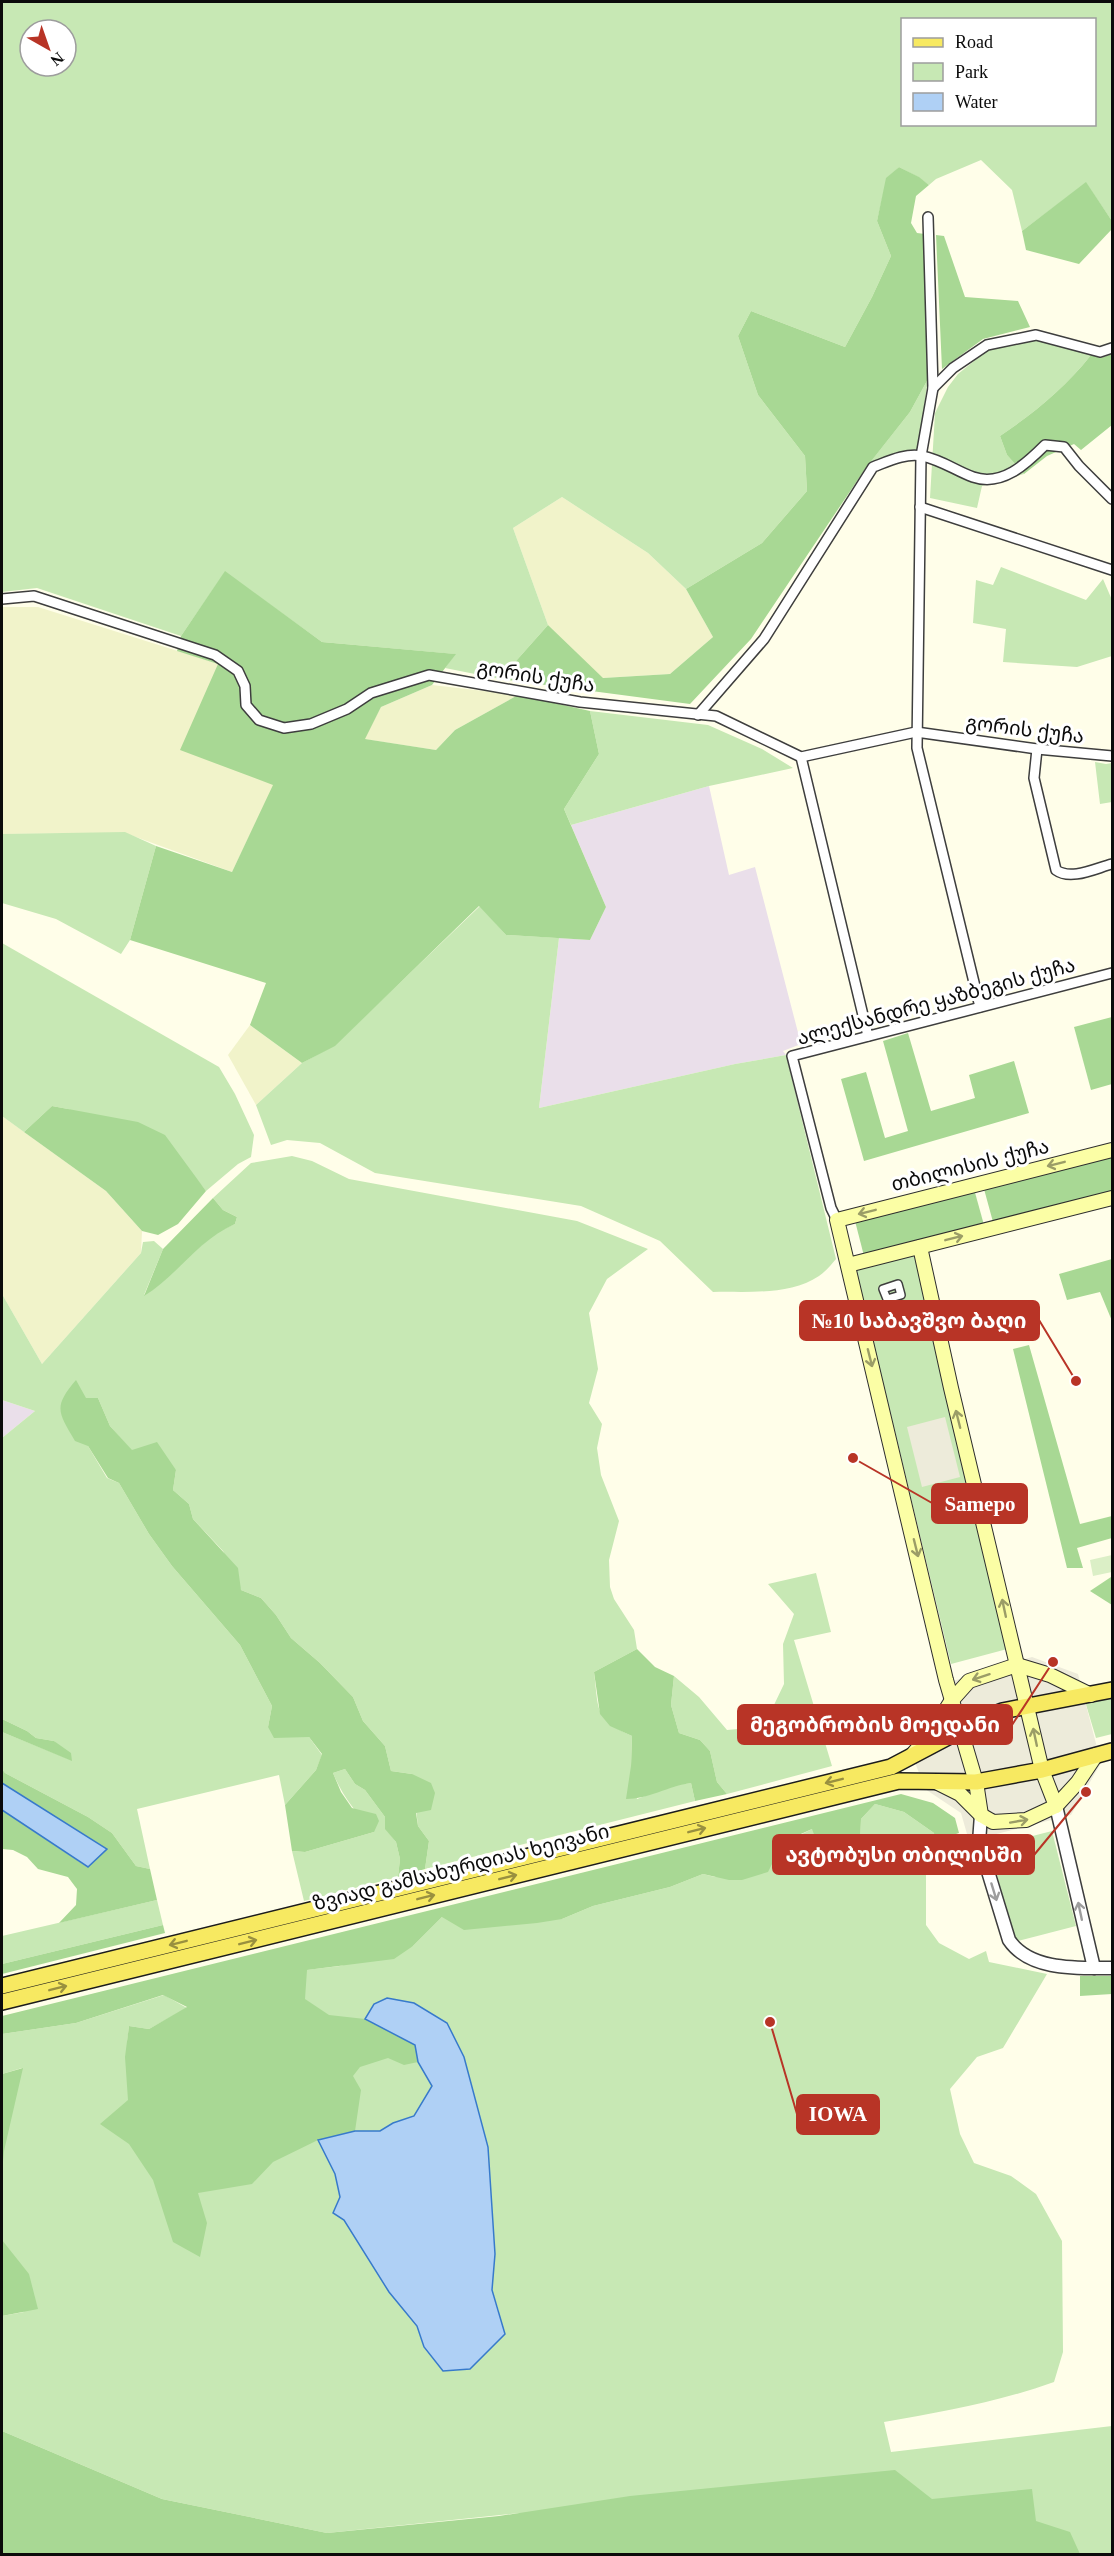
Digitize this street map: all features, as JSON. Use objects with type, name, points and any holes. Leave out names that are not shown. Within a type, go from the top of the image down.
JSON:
[{"type":"main road","name":"თბილისის ქუჩა","points":[[837,1220],[1113,1150]]},
{"type":"main road","points":[[848,1265],[1113,1198]]},
{"type":"main road","points":[[837,1220],[952,1700],[976,1782],[981,1815]]},
{"type":"main road","points":[[920,1247],[951,1388],[1042,1770],[1056,1806]]},
{"type":"main road","points":[[907,1759],[931,1733],[952,1700],[969,1681],[1017,1665],[1050,1675],[1091,1695]]},
{"type":"main road","name":"ზვიად გამსახურდიას ხეივანი","points":[[450,1884],[881,1770],[1002,1711],[1113,1690]]},
{"type":"main road","name":"ზვიად გამსახურდიას ხეივანი","points":[[2,1986],[898,1781],[931,1779],[976,1782],[1042,1770],[1113,1751]]},
{"type":"main road","points":[[931,1779],[960,1794],[981,1815],[993,1822],[1009,1823],[1042,1815],[1056,1806],[1078,1782],[1096,1755]]},
{"type":"main road","name":"ზვიად გამსახურდიას ხეივანი","points":[[2,2002],[400,1896]]},
{"type":"street","points":[[928,218],[933,388],[921,456],[917,748],[980,1007]]},
{"type":"street","points":[[933,388],[952,368],[987,345],[1036,334],[1100,352],[1113,348]]},
{"type":"street","points":[[698,715],[764,639],[873,467],[904,456],[921,456],[952,465],[974,478],[997,480],[1023,467],[1045,445],[1064,447],[1086,473],[1113,499]]},
{"type":"street","points":[[920,507],[1113,570]]},
{"type":"street","name":"გორის ქუჩა","points":[[2,599],[34,596],[215,655],[238,671],[245,686],[246,705],[260,720],[284,728],[311,724],[347,708],[371,693],[429,675],[580,702],[716,716],[801,757],[916,732],[1037,749],[1113,756]]},
{"type":"street","points":[[1037,749],[1035,778],[1056,870],[1062,875],[1075,874],[1113,864]]},
{"type":"street","points":[[801,757],[868,1036]]},
{"type":"street","name":"ალექსანდრე ყაზბეგის ქუჩა","points":[[837,1220],[831,1208],[792,1056],[1113,973]]},
{"type":"street","points":[[1056,1806],[1094,1968]]},
{"type":"street","points":[[981,1815],[979,1842],[1009,1940],[1015,1948],[1024,1956],[1053,1965],[1113,1968]]},
{"type":"shaded area","points":[[709,786],[729,875],[755,867],[801,1044],[783,1051],[786,1055],[735,1064],[539,1108],[559,938],[590,940],[606,907],[571,825]]},
{"type":"shaded area","points":[[2,1400],[35,1411],[2,1438]]},
{"type":"shaded area","points":[[945,1417],[960,1477],[922,1487],[907,1427]]},
{"type":"shaded area","points":[[1032,1657],[1078,1674],[1101,1763],[1071,1815],[969,1841],[961,1813],[925,1789],[910,1749],[937,1715],[944,1694],[943,1684]]},
{"type":"green space","points":[[2,2],[1112,2],[1112,221],[1086,183],[1022,231],[1012,190],[981,160],[936,179],[929,185],[899,167],[887,178],[877,221],[891,256],[845,347],[751,311],[738,336],[758,395],[805,456],[807,491],[762,543],[686,589],[648,553],[562,497],[513,528],[548,625],[500,679],[445,668],[455,654],[322,642],[225,572],[181,636],[37,588],[2,592]]},
{"type":"green space","points":[[899,167],[929,185],[916,196],[911,223],[917,233],[925,234],[928,379],[910,412],[865,469],[751,639],[690,704],[500,679],[548,625],[603,678],[670,674],[713,637],[686,589],[762,543],[807,491],[805,456],[758,395],[738,336],[751,311],[845,347],[891,256],[877,221],[886,178]]},
{"type":"green space","points":[[1086,182],[1112,221],[1112,229],[1079,264],[1026,250],[1022,231]]},
{"type":"green space","points":[[936,235],[944,236],[965,297],[1018,301],[1030,327],[983,339],[942,369]]},
{"type":"green space","points":[[1036,340],[1091,355],[1049,399],[1000,436],[1007,455],[1024,474],[982,486],[977,508],[930,498],[935,413],[948,387],[958,374],[990,348]]},
{"type":"green space","points":[[1112,354],[1112,425],[1081,450],[1074,444],[1047,456],[1024,474],[1007,455],[1000,436],[1048,399],[1091,355],[1101,358]]},
{"type":"green space","points":[[928,379],[918,449],[896,454],[868,465],[910,412]]},
{"type":"green space","points":[[562,497],[648,553],[686,589],[713,637],[670,674],[602,678],[548,625],[513,528]]},
{"type":"green space","points":[[1001,567],[1086,600],[1103,579],[1112,600],[1112,656],[1077,667],[1003,662],[1006,629],[973,623],[976,580],[993,585]]},
{"type":"green space","points":[[225,571],[322,642],[456,654],[432,685],[381,707],[365,739],[436,750],[455,730],[518,695],[590,711],[599,754],[564,809],[606,907],[590,940],[506,935],[479,906],[335,1046],[302,1063],[250,1025],[266,983],[130,940],[156,846],[232,872],[273,785],[180,750],[218,664],[177,651],[181,636]]},
{"type":"green space","points":[[2,607],[38,607],[219,664],[274,785],[232,872],[125,833],[2,834]]},
{"type":"green space","points":[[432,685],[518,695],[455,730],[436,750],[364,739],[381,707]]},
{"type":"green space","points":[[590,711],[708,725],[762,749],[793,768],[709,786],[571,825],[564,809],[599,754]]},
{"type":"green space","points":[[1095,762],[1112,763],[1112,802],[1100,804]]},
{"type":"green space","points":[[125,832],[156,846],[130,940],[121,954],[56,919],[2,903],[2,834]]},
{"type":"green space","points":[[480,906],[506,935],[559,938],[539,1108],[735,1064],[786,1055],[836,1259],[826,1270],[807,1282],[781,1290],[713,1292],[660,1241],[581,1206],[375,1173],[320,1143],[287,1140],[271,1145],[256,1105],[302,1063],[335,1045]]},
{"type":"green space","points":[[2,943],[219,1067],[235,1094],[254,1135],[251,1157],[238,1164],[206,1191],[186,1166],[68,1109],[52,1106],[24,1132],[2,1116]]},
{"type":"green space","points":[[1112,1017],[1112,1084],[1091,1090],[1074,1027]]},
{"type":"green space","points":[[250,1025],[302,1063],[256,1105],[228,1055]]},
{"type":"green space","points":[[908,1033],[931,1111],[975,1098],[969,1075],[1014,1061],[1029,1113],[864,1161],[841,1079],[866,1072],[885,1138],[908,1131],[883,1041]]},
{"type":"green space","points":[[52,1106],[138,1122],[165,1135],[206,1191],[178,1224],[158,1235],[142,1231],[106,1191],[24,1132]]},
{"type":"green space","points":[[2,1116],[106,1191],[142,1231],[141,1253],[42,1364],[2,1294]]},
{"type":"green space","points":[[292,1156],[312,1161],[349,1179],[577,1221],[648,1249],[607,1279],[589,1313],[598,1369],[589,1403],[602,1424],[597,1448],[601,1475],[619,1521],[609,1560],[610,1587],[614,1599],[634,1630],[637,1649],[594,1672],[601,1712],[611,1724],[632,1736],[631,1766],[637,1799],[674,1785],[691,1783],[695,1801],[425,1869],[429,1841],[418,1826],[412,1774],[391,1771],[385,1746],[363,1721],[353,1697],[320,1663],[291,1638],[261,1598],[241,1590],[223,1551],[193,1519],[189,1504],[173,1490],[176,1470],[132,1451],[110,1426],[98,1398],[88,1446],[107,1478],[119,1483],[149,1534],[172,1566],[240,1645],[272,1706],[268,1727],[309,1737],[322,1755],[316,1770],[285,1805],[279,1775],[137,1809],[150,1869],[136,1866],[112,1833],[88,1817],[5,1773],[2,1769],[2,1732],[71,1760],[54,1741],[36,1738],[2,1719],[2,1438],[35,1411],[2,1400],[2,1294],[42,1364],[141,1253],[143,1242],[154,1241],[163,1249],[144,1295],[217,1232],[235,1224],[237,1217],[223,1210],[213,1198],[251,1163]]},
{"type":"green space","points":[[1112,1156],[1112,1191],[993,1222],[984,1189]]},
{"type":"green space","points":[[974,1189],[984,1225],[864,1256],[855,1221]]},
{"type":"green space","points":[[213,1198],[223,1210],[237,1217],[235,1224],[210,1239],[144,1296],[163,1249]]},
{"type":"green space","points":[[914,1255],[1011,1648],[951,1664],[856,1270]]},
{"type":"green space","points":[[1112,1259],[1112,1321],[1100,1292],[1067,1300],[1059,1274]]},
{"type":"green space","points":[[1029,1345],[1080,1524],[1112,1516],[1112,1538],[1077,1548],[1083,1568],[1067,1568],[1013,1349]]},
{"type":"green space","points":[[76,1380],[86,1398],[98,1398],[110,1426],[132,1450],[157,1442],[176,1470],[173,1490],[189,1504],[193,1519],[238,1568],[241,1590],[261,1598],[291,1638],[320,1663],[353,1697],[363,1721],[385,1746],[391,1771],[412,1774],[431,1783],[435,1793],[431,1810],[416,1813],[418,1826],[429,1841],[425,1869],[398,1877],[400,1859],[396,1842],[385,1829],[385,1817],[365,1790],[355,1784],[345,1769],[333,1773],[341,1792],[352,1808],[376,1814],[379,1821],[374,1832],[305,1852],[292,1851],[285,1805],[316,1770],[322,1754],[309,1737],[274,1738],[268,1727],[272,1706],[240,1645],[172,1566],[149,1534],[119,1483],[108,1478],[88,1446],[75,1441],[60,1410],[64,1397]]},
{"type":"green space","points":[[1112,1555],[1112,1572],[1093,1576],[1090,1560]]},
{"type":"green space","points":[[816,1573],[831,1632],[794,1640],[832,1766],[727,1794],[717,1782],[710,1751],[700,1740],[679,1733],[671,1705],[674,1676],[699,1697],[727,1730],[749,1728],[773,1707],[784,1684],[783,1644],[794,1614],[768,1584]]},
{"type":"green space","points":[[1112,1578],[1112,1605],[1090,1591]]},
{"type":"green space","points":[[637,1649],[655,1667],[674,1676],[671,1705],[679,1733],[700,1740],[710,1751],[717,1782],[727,1794],[695,1801],[691,1783],[643,1797],[626,1799],[631,1766],[632,1736],[610,1726],[600,1714],[594,1672]]},
{"type":"green space","points":[[1112,1692],[1112,1734],[1096,1738],[1084,1698]]},
{"type":"green space","points":[[2,1719],[36,1738],[54,1741],[71,1753],[72,1761],[2,1732]]},
{"type":"green space","points":[[2,1769],[5,1773],[88,1817],[112,1833],[136,1866],[150,1869],[157,1900],[59,1923],[76,1905],[77,1889],[68,1877],[38,1869],[27,1857],[13,1850],[2,1849],[2,1810],[87,1867],[106,1849],[2,1783]]},
{"type":"green space","points":[[345,1769],[355,1784],[365,1790],[385,1817],[386,1829],[396,1842],[400,1859],[398,1877],[304,1901],[292,1851],[305,1852],[374,1832],[350,1804],[337,1782],[333,1773]]},
{"type":"green space","points":[[901,1794],[933,1803],[955,1818],[959,1833],[935,1841],[934,1833],[904,1812],[875,1804],[861,1819],[860,1843],[838,1860],[823,1858],[812,1829],[783,1842],[768,1872],[742,1880],[729,1880],[703,1874],[670,1887],[593,1906],[562,1919],[537,1923],[464,1930],[442,1917],[413,1946],[394,1959],[307,1970],[305,1999],[329,2015],[365,2019],[415,2045],[418,2062],[404,2065],[388,2058],[360,2067],[353,2076],[361,2090],[355,2131],[318,2140],[273,2162],[252,2184],[198,2193],[207,2223],[200,2257],[173,2242],[153,2180],[129,2144],[100,2124],[128,2100],[125,2057],[129,2026],[149,2029],[187,2007],[163,1995],[76,2023],[2,2034],[2,2016]]},
{"type":"green space","points":[[875,1804],[904,1812],[934,1833],[935,1841],[926,1869],[926,1925],[939,1943],[969,1959],[986,1951],[989,1962],[1047,1974],[1003,2048],[977,2057],[950,2089],[960,2134],[974,2163],[1011,2176],[1036,2194],[1062,2241],[1063,2352],[1054,2382],[991,2401],[884,2422],[891,2452],[1112,2426],[1112,2554],[509,2554],[520,2513],[327,2533],[162,2499],[2,2431],[2,2316],[24,2312],[2,2293],[2,2099],[22,2068],[2,2074],[2,2034],[76,2023],[164,1995],[187,2008],[149,2029],[129,2026],[127,2043],[306,1970],[340,1966],[413,1946],[442,1917],[562,1919],[593,1906],[670,1887],[703,1874],[715,1877],[812,1829],[860,1842],[861,1819]],"holes":[[[415,2045],[464,2057],[488,2147],[495,2254],[492,2290],[499,2311],[443,2371],[424,2348],[417,2326],[389,2292],[344,2220],[333,2213],[340,2198],[335,2174],[319,2140],[355,2131],[380,2131],[393,2123],[414,2116],[432,2086],[418,2062]]]},
{"type":"green space","points":[[1052,1831],[1076,1926],[1014,1942],[990,1847]]},
{"type":"green space","points":[[157,1900],[163,1925],[2,1964],[2,1936]]},
{"type":"green space","points":[[163,1925],[165,1933],[2,1974],[2,1964]]},
{"type":"green space","points":[[1080,1976],[1112,1976],[1112,1994],[1080,1996]]},
{"type":"green space","points":[[23,2068],[4,2151],[2,2172],[2,2074]]},
{"type":"green space","points":[[2,2240],[29,2274],[38,2309],[2,2316]]},
{"type":"green space","points":[[2,2431],[162,2499],[327,2533],[499,2516],[630,2496],[895,2470],[932,2499],[1032,2489],[1036,2521],[1070,2532],[1080,2554],[2,2554]]},
{"type":"water","points":[[2,1783],[107,1849],[88,1867],[2,1810]]},
{"type":"water","points":[[387,1998],[414,2003],[447,2023],[464,2057],[488,2147],[495,2254],[492,2290],[505,2334],[470,2369],[443,2371],[424,2347],[417,2326],[389,2292],[344,2220],[333,2213],[340,2197],[335,2174],[318,2140],[355,2131],[380,2131],[393,2123],[414,2116],[432,2086],[418,2062],[415,2045],[365,2019],[374,2004]]},
{"type":"place","name":"№10 საბავშვო ბაღი","points":[[1076,1381]]},
{"type":"place","name":"Samepo","points":[[853,1458]]},
{"type":"place","name":"მეგობრობის მოედანი","points":[[1053,1662]]},
{"type":"place","name":"ავტობუსი თბილისში","points":[[1086,1792]]},
{"type":"place","name":"IOWA","points":[[770,2022]]}]
